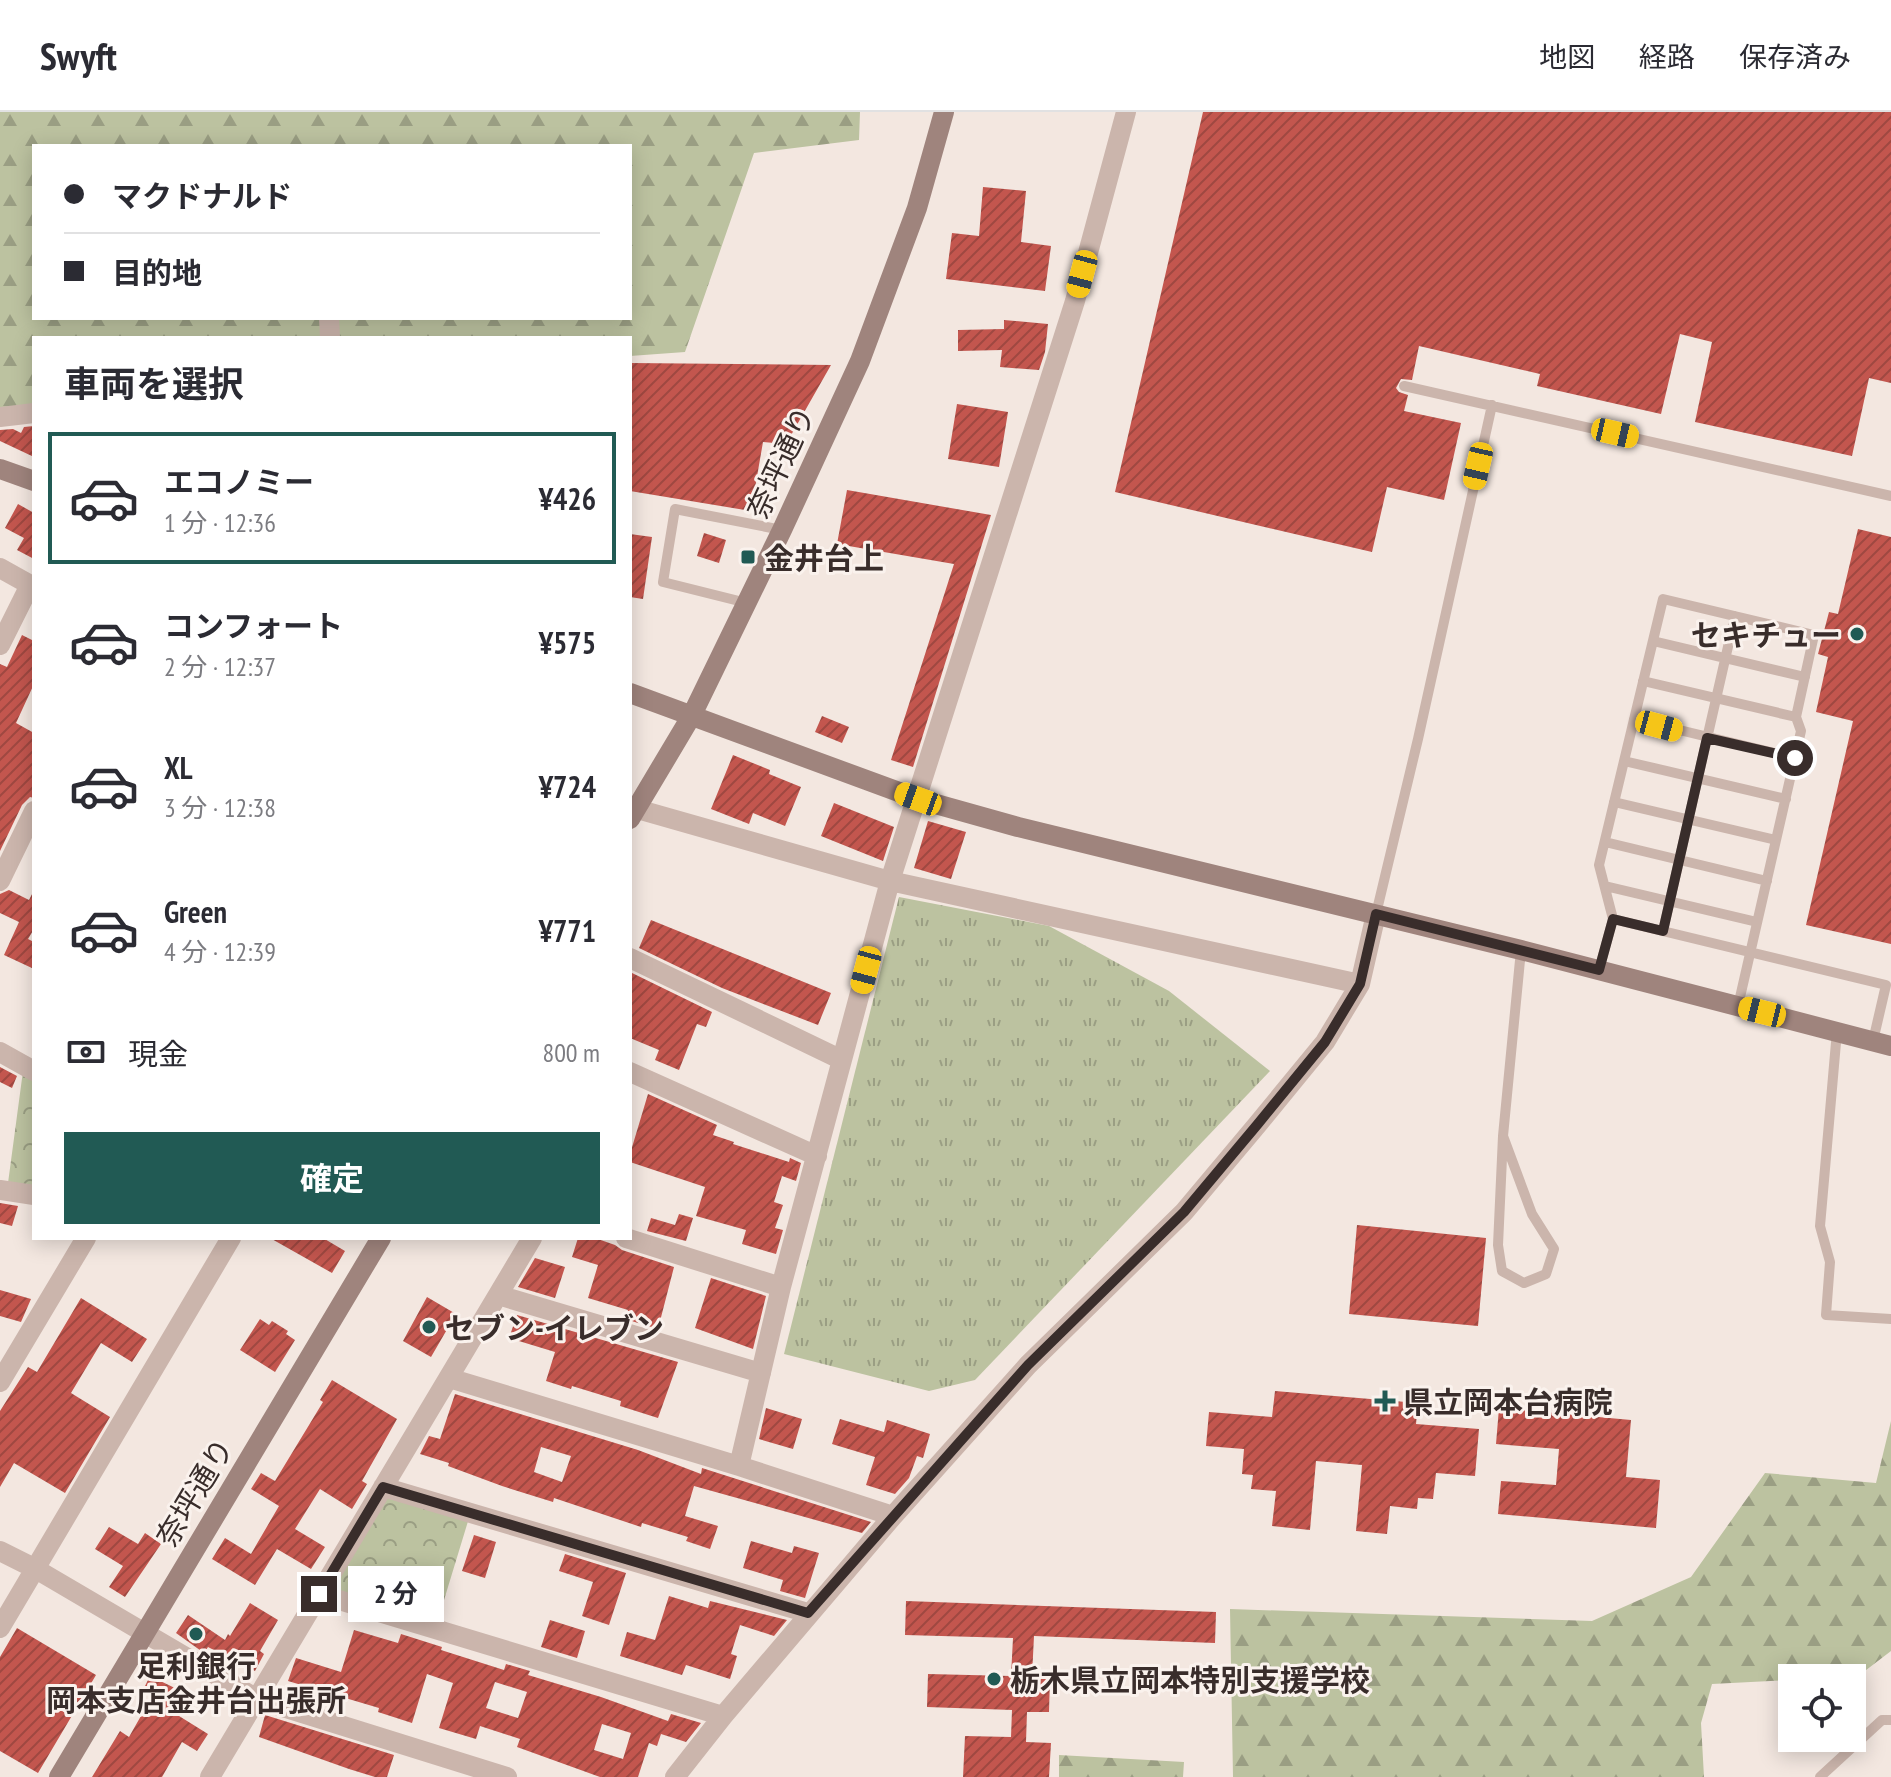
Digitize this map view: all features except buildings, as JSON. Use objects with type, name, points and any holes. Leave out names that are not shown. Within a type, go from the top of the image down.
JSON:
[{"type":"street","name":"奈坪通り","points":[[632,811],[692,715],[860,361],[917,208],[944,112]]},
{"type":"street","points":[[739,1466],[781,1287],[890,881],[1075,301],[1126,112]]},
{"type":"street","points":[[0,417],[32,413]]},
{"type":"street","points":[[0,469],[32,480]]},
{"type":"street","points":[[0,568],[32,586],[0,645]]},
{"type":"street","points":[[632,694],[918,799],[1018,827],[1521,950],[1882,1043]]},
{"type":"street","points":[[632,811],[890,881],[1360,984]]},
{"type":"street","points":[[0,881],[32,815]]},
{"type":"street","points":[[675,1777],[808,1613],[893,1516],[1028,1365],[1184,1212],[1325,1042],[1360,984],[1376,914]]},
{"type":"street","points":[[632,959],[842,1060]]},
{"type":"street","points":[[0,1052],[32,1070]]},
{"type":"street","points":[[632,1073],[817,1156]]},
{"type":"street","points":[[0,1190],[32,1195]]},
{"type":"street","points":[[0,1382],[85,1240]]},
{"type":"street","points":[[0,1628],[230,1240]]},
{"type":"street","name":"奈坪通り","points":[[59,1777],[380,1240]]},
{"type":"street","points":[[210,1777],[531,1240]]},
{"type":"street","points":[[632,1240],[781,1287]]},
{"type":"street","points":[[498,1295],[761,1373]]},
{"type":"street","points":[[449,1378],[893,1516]]},
{"type":"street","points":[[383,1487],[808,1613]]},
{"type":"street","points":[[0,1551],[257,1699],[507,1777]]},
{"type":"street","points":[[319,1594],[723,1716]]},
{"type":"lane","points":[[1404,386],[1891,496]]},
{"type":"lane","points":[[1376,914],[1492,405]]},
{"type":"lane","points":[[747,603],[663,582],[675,509],[782,530]]},
{"type":"lane","points":[[1599,970],[1613,919],[1599,865],[1663,599],[1814,635],[1796,717],[1801,731],[1738,1006]]},
{"type":"lane","points":[[1663,931],[1735,616]]},
{"type":"lane","points":[[1653,641],[1805,677]]},
{"type":"lane","points":[[1643,681],[1796,717]]},
{"type":"lane","points":[[1634,719],[1795,758]]},
{"type":"lane","points":[[1624,761],[1786,799]]},
{"type":"lane","points":[[1614,802],[1776,840]]},
{"type":"lane","points":[[1605,842],[1767,881]]},
{"type":"lane","points":[[1605,886],[1757,922]]},
{"type":"lane","points":[[1613,919],[1886,985],[1882,1043]]},
{"type":"lane","points":[[1503,1136],[1532,1214],[1554,1249],[1546,1274],[1524,1283],[1502,1271],[1498,1245],[1503,1136],[1521,950]]},
{"type":"lane","points":[[1837,1031],[1820,1226],[1830,1262],[1826,1315],[1891,1319]]},
{"type":"lane","points":[[1820,1777],[1882,1720],[1891,1720]]},
{"type":"green space","points":[[0,112],[860,112],[859,140],[754,153],[685,352],[632,356],[632,336],[32,336],[32,409],[0,413]]},
{"type":"green space","points":[[899,897],[1049,926],[1169,991],[1270,1071],[975,1380],[929,1391],[784,1354]]},
{"type":"green space","points":[[23,1071],[32,1076],[32,1188],[8,1183]]},
{"type":"green space","points":[[1891,1421],[1891,1651],[1866,1670],[1866,1664],[1778,1664],[1778,1681],[1712,1684],[1701,1723],[1704,1777],[1233,1777],[1230,1609],[1592,1621],[1691,1577],[1765,1473],[1876,1483]]},
{"type":"green space","points":[[385,1494],[469,1518],[437,1623],[328,1590]]},
{"type":"green space","points":[[1059,1755],[1184,1762],[1183,1777],[1059,1777]]},
{"type":"place","name":"金井台上","points":[[748,557]]},
{"type":"place","name":"セキチュー","points":[[1857,634]]},
{"type":"place","name":"セブン-イレブン","points":[[429,1327]]},
{"type":"place","name":"県立岡本台病院","points":[[1385,1401]]},
{"type":"place","name":"足利銀行 岡本支店金井台出張所","points":[[196,1634]]},
{"type":"place","name":"栃木県立岡本特別支援学校","points":[[994,1679]]},
{"type":"route","points":[[319,1594],[383,1487],[808,1613],[1028,1365],[1184,1212],[1325,1042],[1360,984],[1376,914],[1599,970],[1613,919],[1663,931],[1707,738],[1795,758]]}]
